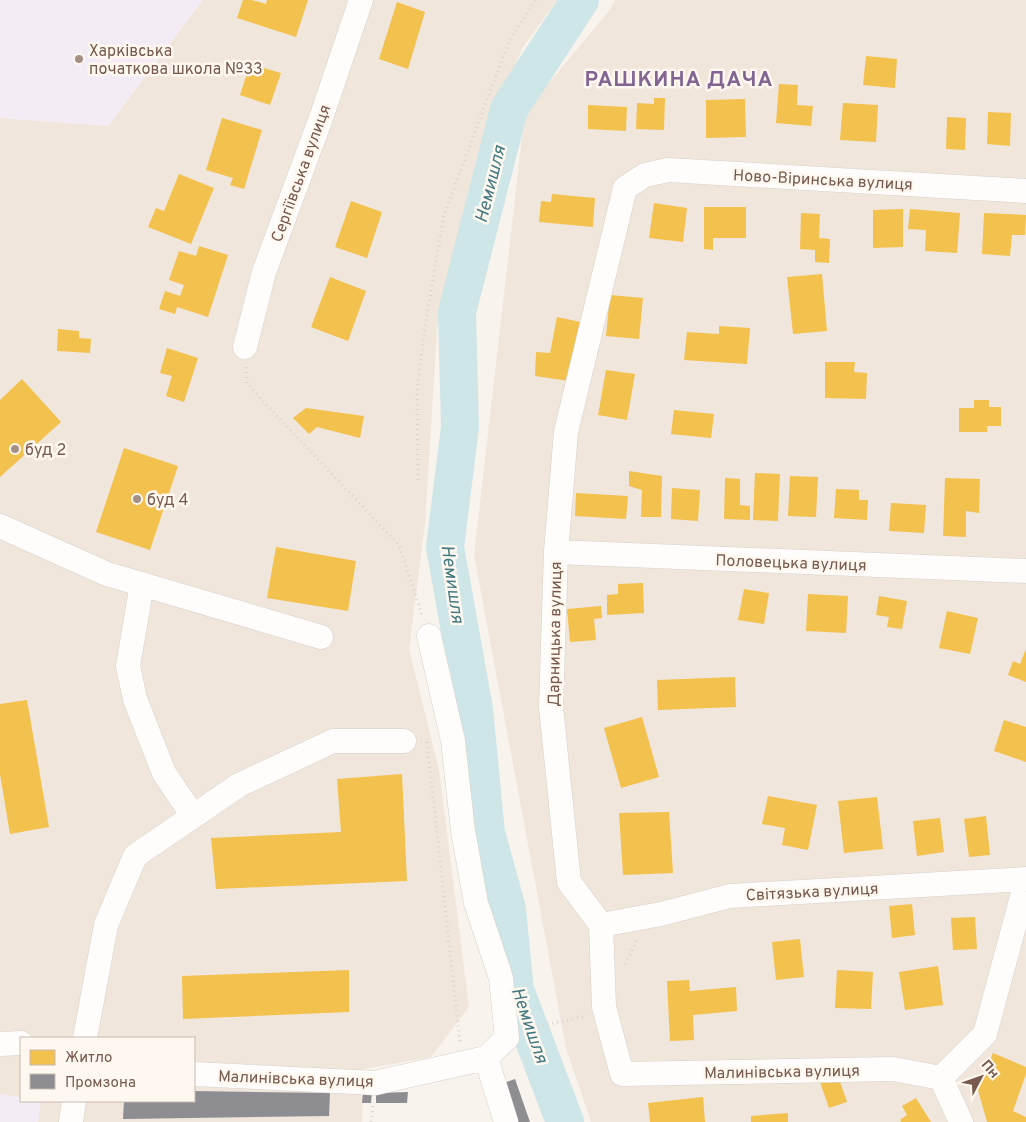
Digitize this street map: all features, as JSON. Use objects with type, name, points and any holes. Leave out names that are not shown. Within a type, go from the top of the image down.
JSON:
[{"type":"street","name":"Сергіївська вулиця","points":[[245,346],[264,272],[321,118],[361,0]]},
{"type":"street","name":"Ново-Віринська вулиця","points":[[625,188],[645,175],[668,170],[1026,191]]},
{"type":"street","name":"Дарницька вулиця","points":[[601,925],[569,882],[551,707],[556,552],[566,432],[625,188]]},
{"type":"street","points":[[0,526],[107,574],[322,637]]},
{"type":"street","name":"Половецька вулиця","points":[[556,552],[1026,571]]},
{"type":"street","points":[[142,584],[128,666],[135,699],[164,773],[193,816]]},
{"type":"street","points":[[429,636],[453,741],[463,831],[476,903],[501,978],[507,1038],[486,1058],[506,1122]]},
{"type":"street","points":[[85,1037],[106,925],[135,856],[240,785],[333,741],[404,742]]},
{"type":"street","points":[[961,1122],[941,1078],[985,1034],[1026,880]]},
{"type":"street","name":"Світязька вулиця","points":[[601,925],[664,913],[730,896],[1026,880]]},
{"type":"street","name":"Малинівська вулиця","points":[[601,925],[604,1007],[622,1074],[893,1069],[941,1078]]},
{"type":"street","points":[[0,1044],[20,1043]]},
{"type":"street","name":"Малинівська вулиця","points":[[195,1074],[375,1083],[463,1065],[486,1058]]},
{"type":"street","points":[[70,1122],[74,1102]]},
{"type":"path","points":[[418,480],[417,392],[424,333],[444,216],[509,41],[536,0]]},
{"type":"path","points":[[245,346],[247,383],[398,545],[429,636]]},
{"type":"path","points":[[404,742],[427,738],[463,1065]]},
{"type":"path","points":[[624,966],[641,932],[664,913]]},
{"type":"path","points":[[528,1029],[586,1016]]},
{"type":"shaded area","name":"Харківська початкова школа №33","points":[[0,0],[203,0],[108,126],[0,118]]},
{"type":"shaded area","points":[[203,0],[557,0],[522,49],[478,153],[437,330],[425,523],[409,649],[439,770],[469,1007],[431,1057],[364,1069],[362,1122],[0,1122],[0,118],[108,126]]},
{"type":"shaded area","points":[[615,0],[1026,0],[1026,1122],[591,1122],[566,1048],[474,555],[525,111],[609,11]]},
{"type":"shaded area","points":[[0,1094],[20,1097],[20,1102],[41,1102],[38,1122],[0,1122]]},
{"type":"building: Житло","points":[[243,0],[252,0],[266,4],[267,0],[308,0],[296,37],[237,18]]},
{"type":"building: Житло","points":[[397,2],[425,12],[408,69],[379,59]]},
{"type":"building: Житло","points":[[866,56],[897,59],[895,88],[863,85]]},
{"type":"building: Житло","points":[[250,64],[281,73],[270,105],[240,95]]},
{"type":"building: Житло","points":[[779,84],[798,85],[797,105],[813,106],[811,126],[776,123]]},
{"type":"building: Житло","points":[[654,98],[665,98],[664,130],[636,129],[637,103],[654,104]]},
{"type":"building: Житло","points":[[745,99],[746,137],[706,138],[706,100]]},
{"type":"building: Житло","points":[[843,103],[878,105],[876,142],[840,140]]},
{"type":"building: Житло","points":[[588,105],[627,107],[626,131],[588,129]]},
{"type":"building: Житло","points":[[988,112],[1011,113],[1010,146],[987,144]]},
{"type":"building: Житло","points":[[947,117],[966,118],[965,150],[946,149]]},
{"type":"building: Житло","points":[[222,118],[262,130],[244,189],[230,185],[233,178],[206,170]]},
{"type":"building: Житло","points":[[179,174],[214,188],[191,244],[148,227],[156,208],[164,211]]},
{"type":"building: Житло","points":[[552,194],[595,198],[593,227],[539,222],[541,201],[551,202]]},
{"type":"building: Житло","points":[[351,201],[382,212],[367,258],[335,247]]},
{"type":"building: Житло","points":[[654,203],[687,208],[683,242],[649,238]]},
{"type":"building: Житло","points":[[704,207],[746,207],[746,238],[713,238],[713,250],[704,249]]},
{"type":"building: Житло","points":[[903,209],[903,247],[873,248],[873,210]]},
{"type":"building: Житло","points":[[910,209],[960,213],[957,253],[925,251],[926,230],[908,229]]},
{"type":"building: Житло","points":[[801,213],[820,214],[819,238],[830,239],[829,263],[815,262],[815,250],[800,249]]},
{"type":"building: Житло","points":[[984,213],[1026,215],[1025,235],[1012,235],[1010,256],[982,254]]},
{"type":"building: Житло","points":[[199,246],[228,255],[208,317],[177,307],[175,314],[159,309],[165,291],[180,296],[184,285],[169,280],[179,251],[196,256]]},
{"type":"building: Житло","points":[[822,274],[827,331],[793,334],[787,277]]},
{"type":"building: Житло","points":[[330,277],[366,291],[348,341],[311,327]]},
{"type":"building: Житло","points":[[610,295],[643,298],[639,339],[606,336]]},
{"type":"building: Житло","points":[[557,317],[581,322],[569,381],[535,376],[536,352],[550,353]]},
{"type":"building: Житло","points":[[719,326],[750,328],[747,364],[684,360],[687,332],[719,334]]},
{"type":"building: Житло","points":[[58,329],[79,331],[79,338],[91,339],[90,353],[57,351]]},
{"type":"building: Житло","points":[[167,348],[198,358],[184,402],[166,396],[172,376],[160,373]]},
{"type":"building: Житло","points":[[825,362],[855,362],[854,372],[867,373],[866,399],[825,398]]},
{"type":"building: Житло","points":[[606,370],[635,374],[627,420],[598,415]]},
{"type":"building: Житло","name":"буд 2","points":[[22,379],[61,422],[0,477],[0,400]]},
{"type":"building: Житло","points":[[974,400],[989,400],[989,407],[1001,407],[1001,426],[987,426],[987,432],[959,432],[959,408],[974,408]]},
{"type":"building: Житло","points":[[306,408],[364,416],[360,438],[317,427],[309,434],[293,418]]},
{"type":"building: Житло","points":[[674,410],[714,414],[711,438],[671,434]]},
{"type":"building: Житло","name":"буд 4","points":[[124,448],[178,466],[150,550],[96,532]]},
{"type":"building: Житло","points":[[629,471],[662,476],[661,517],[641,517],[642,490],[629,486]]},
{"type":"building: Житло","points":[[755,473],[780,474],[778,521],[753,520]]},
{"type":"building: Житло","points":[[790,476],[818,477],[816,517],[788,516]]},
{"type":"building: Житло","points":[[725,478],[740,479],[740,505],[750,506],[750,520],[724,519]]},
{"type":"building: Житло","points":[[945,478],[980,479],[979,513],[966,511],[966,537],[943,536]]},
{"type":"building: Житло","points":[[672,488],[700,490],[698,521],[671,519]]},
{"type":"building: Житло","points":[[836,489],[859,490],[859,500],[868,500],[867,520],[834,518]]},
{"type":"building: Житло","points":[[576,493],[628,496],[626,519],[575,516]]},
{"type":"building: Житло","points":[[891,503],[926,505],[924,533],[889,531]]},
{"type":"building: Житло","points":[[276,547],[356,561],[348,611],[267,598]]},
{"type":"building: Житло","points":[[643,583],[644,613],[607,615],[607,595],[618,594],[618,584]]},
{"type":"building: Житло","points":[[744,589],[769,593],[764,624],[738,620]]},
{"type":"building: Житло","points":[[808,594],[848,596],[846,633],[806,631]]},
{"type":"building: Житло","points":[[879,596],[907,601],[902,629],[887,627],[889,617],[876,615]]},
{"type":"building: Житло","points":[[601,606],[602,618],[594,619],[596,640],[570,642],[567,609]]},
{"type":"building: Житло","points":[[947,611],[978,618],[970,654],[939,648]]},
{"type":"building: Житло","points":[[1026,649],[1026,682],[1008,675],[1013,661],[1020,664]]},
{"type":"building: Житло","points":[[735,677],[736,707],[658,710],[657,680]]},
{"type":"building: Житло","points":[[27,700],[49,827],[10,834],[0,774],[0,704]]},
{"type":"building: Житло","points":[[642,717],[659,777],[621,788],[604,728]]},
{"type":"building: Житло","points":[[1004,720],[1026,727],[1026,762],[994,751]]},
{"type":"building: Житло","points":[[402,774],[407,881],[216,889],[211,838],[341,832],[337,779]]},
{"type":"building: Житло","points":[[768,796],[817,805],[808,850],[782,845],[785,828],[762,824]]},
{"type":"building: Житло","points":[[877,797],[883,849],[844,853],[838,801]]},
{"type":"building: Житло","points":[[669,812],[673,873],[623,875],[619,813]]},
{"type":"building: Житло","points":[[986,816],[990,855],[969,857],[964,819]]},
{"type":"building: Житло","points":[[940,818],[944,852],[917,856],[913,821]]},
{"type":"building: Житло","points":[[912,904],[915,935],[892,938],[889,906]]},
{"type":"building: Житло","points":[[975,917],[977,949],[953,950],[951,918]]},
{"type":"building: Житло","points":[[800,939],[804,977],[776,980],[772,942]]},
{"type":"building: Житло","points":[[938,966],[943,1005],[905,1010],[899,972]]},
{"type":"building: Житло","points":[[349,970],[349,1012],[183,1019],[182,976]]},
{"type":"building: Житло","points":[[837,970],[873,972],[871,1009],[835,1008]]},
{"type":"building: Житло","points":[[689,980],[690,991],[736,987],[737,1011],[693,1015],[694,1040],[670,1041],[667,981]]},
{"type":"building: Житло","points":[[993,1053],[1026,1067],[1026,1074],[1013,1111],[1026,1117],[1026,1122],[987,1122],[978,1090]]},
{"type":"building: Житло","points":[[838,1076],[847,1102],[829,1108],[820,1082]]},
{"type":"building: Житло","points":[[703,1097],[705,1122],[650,1122],[648,1103]]},
{"type":"building: Житло","points":[[916,1098],[931,1122],[901,1122],[900,1120],[907,1115],[902,1106]]},
{"type":"building: Житло","points":[[788,1113],[788,1122],[751,1122],[751,1116]]},
{"type":"building: Промзона","points":[[515,1079],[530,1122],[510,1122],[498,1085]]},
{"type":"building: Промзона","points":[[195,1091],[330,1093],[329,1116],[123,1119],[124,1102],[195,1102]]},
{"type":"building: Промзона","points":[[363,1092],[372,1092],[371,1103],[362,1103]]},
{"type":"building: Промзона","points":[[408,1092],[407,1103],[376,1103],[376,1093]]},
{"type":"waterway","name":"Немишля","points":[[565,1122],[515,990],[507,909],[486,833],[474,709],[445,547],[460,427],[457,312],[509,109],[580,0]]},
{"type":"place","name":"Харківська початкова школа №33","points":[[79,59]]},
{"type":"place","name":"буд 2","points":[[15,449]]},
{"type":"place","name":"буд 4","points":[[137,499]]},
{"type":"district","name":"РАШКИНА ДАЧА","points":[[679,79]]}]
